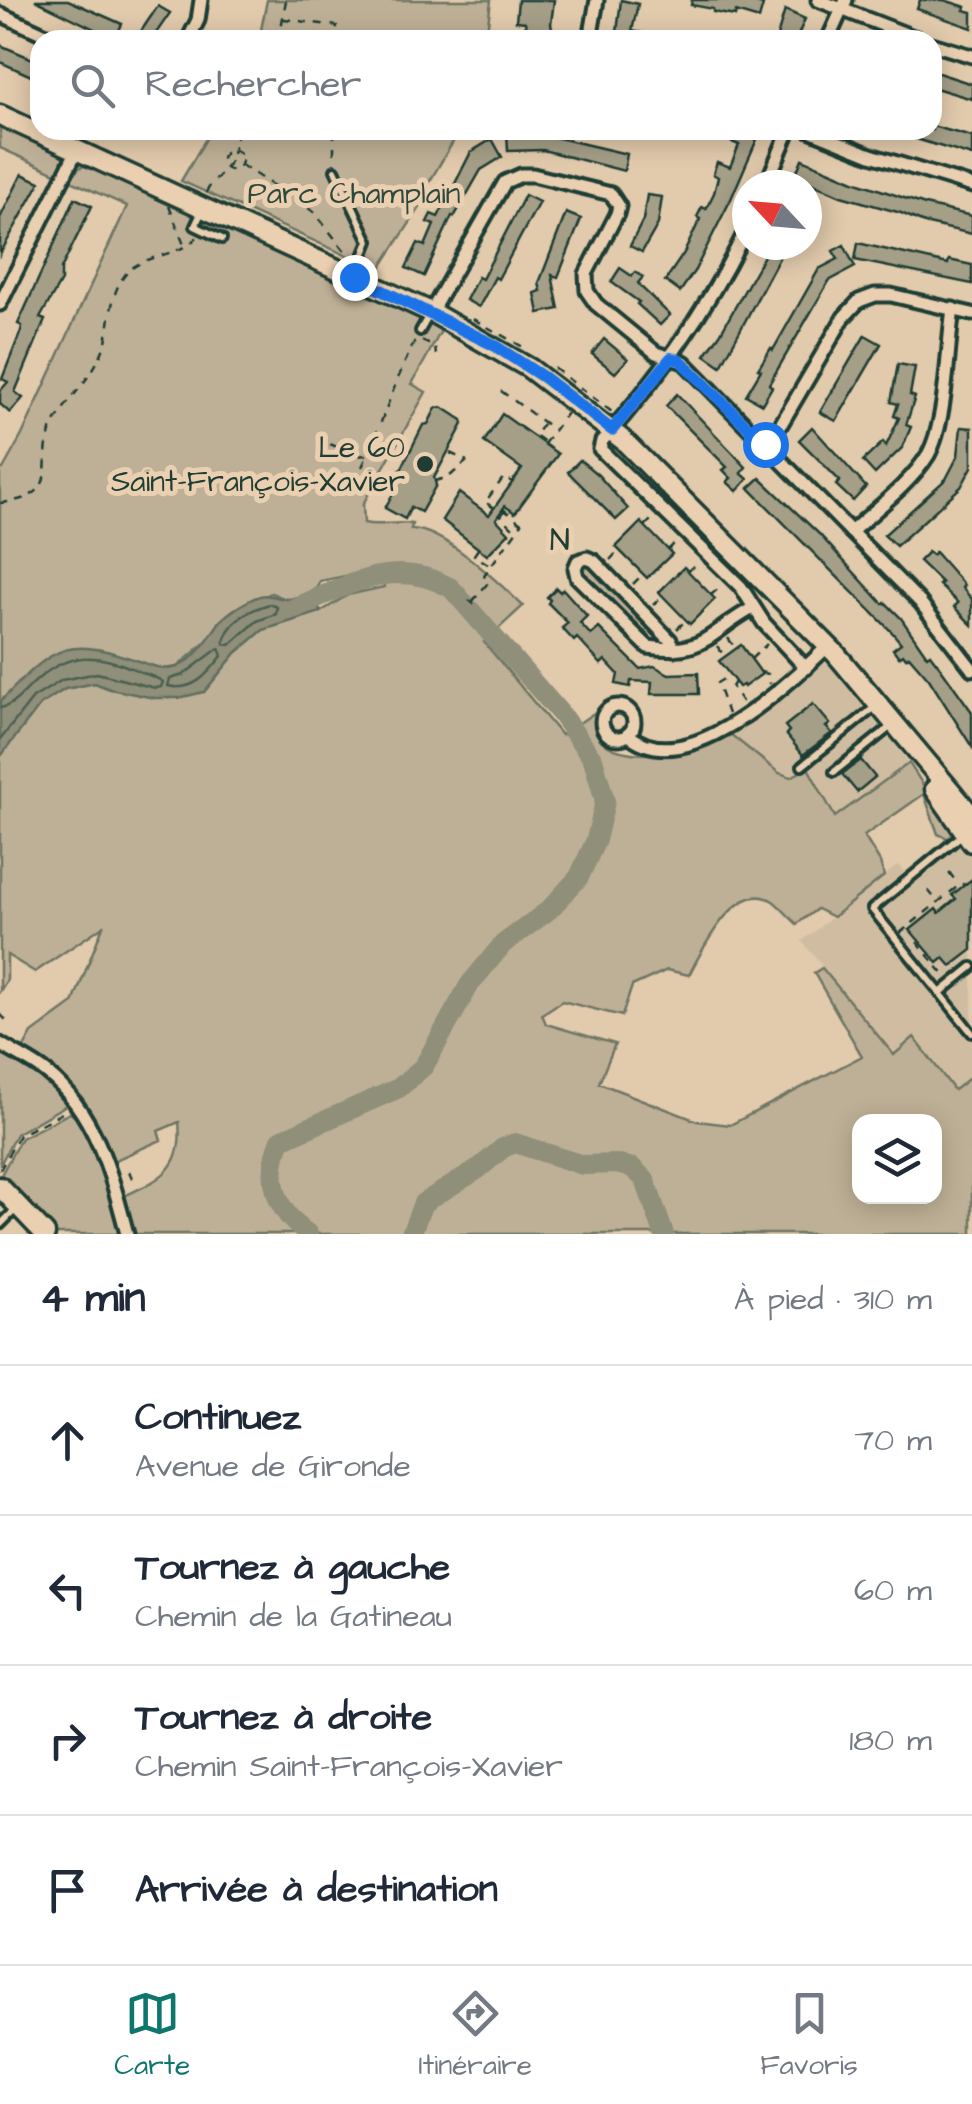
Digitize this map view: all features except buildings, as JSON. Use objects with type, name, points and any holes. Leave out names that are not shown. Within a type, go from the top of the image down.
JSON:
[{"type":"street","points":[[193,30],[201,0]]},
{"type":"street","points":[[592,30],[597,0]]},
{"type":"street","points":[[818,0],[844,5],[898,30]]},
{"type":"street","points":[[833,30],[844,5]]},
{"type":"street","points":[[0,14],[35,30]]},
{"type":"street","points":[[942,47],[972,56]]},
{"type":"street","points":[[0,115],[30,129]]},
{"type":"street","points":[[55,140],[204,201],[354,269],[529,368],[612,430],[880,703],[970,828]]},
{"type":"street","points":[[773,170],[786,140]]},
{"type":"street","points":[[834,140],[972,186]]},
{"type":"street","points":[[0,304],[77,150]]},
{"type":"street","points":[[432,312],[502,186],[515,176],[533,175],[604,191],[614,197],[618,214],[585,279],[592,300],[656,353],[684,362],[928,611],[969,660]]},
{"type":"street","points":[[732,257],[671,358],[601,443],[605,457],[745,592],[776,636],[806,668]]},
{"type":"street","points":[[765,444],[777,431],[853,306],[867,297],[882,294],[972,314]]},
{"type":"street","points":[[852,532],[921,465],[931,449],[938,424],[953,310]]},
{"type":"street","points":[[671,643],[601,568],[585,558],[577,562],[577,577],[642,643],[652,648],[671,643],[694,648],[754,608]]},
{"type":"street","points":[[628,734],[645,744],[676,745],[712,736],[777,693],[828,646]]},
{"type":"street","points":[[0,1044],[48,1074],[74,1104],[100,1146],[127,1234]]},
{"type":"street","points":[[7,1198],[44,1234]]},
{"type":"lane","points":[[335,170],[369,242],[354,269]]},
{"type":"lane","points":[[204,201],[195,226],[222,239]]},
{"type":"lane","points":[[420,331],[432,312]]},
{"type":"lane","points":[[802,766],[880,703]]},
{"type":"lane","points":[[834,772],[900,730]]},
{"type":"lane","points":[[970,828],[872,909],[972,1034]]},
{"type":"lane","points":[[940,993],[972,967]]},
{"type":"lane","points":[[0,1225],[7,1198]]},
{"type":"path","points":[[281,30],[286,0]]},
{"type":"path","points":[[284,18],[337,26],[336,30]]},
{"type":"path","points":[[204,201],[209,185],[226,169],[235,140]]},
{"type":"path","points":[[334,140],[335,170]]},
{"type":"path","points":[[226,169],[240,166],[242,157],[234,150]]},
{"type":"path","points":[[226,169],[223,156],[234,150]]},
{"type":"path","points":[[240,166],[314,212],[354,269]]},
{"type":"path","points":[[170,202],[184,247]]},
{"type":"path","points":[[0,504],[25,499],[43,480],[51,430],[94,370],[122,278],[136,266],[196,240]]},
{"type":"path","points":[[362,467],[416,338],[435,348],[436,355]]},
{"type":"path","points":[[500,391],[554,430]]},
{"type":"path","points":[[544,423],[534,435],[544,443],[571,408]]},
{"type":"path","points":[[330,444],[358,456],[368,455]]},
{"type":"path","points":[[435,481],[449,476],[467,461],[450,453]]},
{"type":"path","points":[[494,508],[488,504],[496,485],[504,476],[512,482],[521,469]]},
{"type":"path","points":[[516,532],[501,516],[504,510],[528,528]]},
{"type":"path","points":[[472,602],[486,584],[485,574],[522,523]]},
{"type":"path","points":[[480,550],[474,555],[491,566]]},
{"type":"path","points":[[601,568],[619,550]]},
{"type":"path","points":[[688,571],[706,553]]},
{"type":"path","points":[[624,592],[643,574]]},
{"type":"path","points":[[712,595],[730,577]]},
{"type":"path","points":[[645,614],[662,596]]},
{"type":"path","points":[[671,643],[686,620]]},
{"type":"path","points":[[722,629],[736,649]]},
{"type":"path","points":[[751,659],[776,636]]},
{"type":"path","points":[[710,637],[725,657]]},
{"type":"path","points":[[760,672],[768,674],[777,693]]},
{"type":"path","points":[[730,675],[717,684],[724,708],[734,723]]},
{"type":"path","points":[[735,682],[732,688],[750,712]]},
{"type":"path","points":[[899,934],[962,885],[949,872]]},
{"type":"path","points":[[928,890],[938,903]]},
{"type":"path","points":[[917,942],[947,979]]},
{"type":"path","points":[[0,1014],[6,1020]]},
{"type":"path","points":[[0,1170],[19,1135],[60,1116],[74,1104]]},
{"type":"path","points":[[129,1171],[134,1184]]},
{"type":"shaded area","points":[[828,663],[866,703],[909,763],[835,817],[808,769],[791,777],[779,772],[730,734],[774,704],[818,664]]},
{"type":"shaded area","points":[[953,831],[972,855],[972,1076],[954,1090],[915,1038],[894,1055],[802,941],[898,865],[906,874],[949,839]]},
{"type":"green space","points":[[267,0],[491,0],[487,30],[261,30]]},
{"type":"green space","points":[[0,126],[63,157],[58,174],[0,148]]},
{"type":"green space","name":"Parc Champlain","points":[[205,140],[454,140],[417,203],[421,206],[379,270],[181,181]]},
{"type":"green space","points":[[86,165],[442,329],[412,384],[426,392],[363,504],[364,523],[412,524],[411,529],[439,538],[471,559],[523,606],[484,642],[561,735],[597,711],[595,729],[602,741],[631,753],[687,750],[730,734],[779,773],[791,777],[808,768],[835,817],[909,763],[953,831],[949,839],[938,834],[924,794],[864,836],[884,876],[833,917],[817,909],[797,924],[773,901],[759,897],[746,900],[722,921],[689,975],[667,970],[632,986],[622,1016],[562,1001],[542,1014],[546,1024],[615,1044],[599,1083],[697,1121],[730,1125],[862,1056],[814,973],[822,968],[894,1055],[914,1037],[954,1090],[972,1076],[972,1234],[132,1234],[122,1197],[167,1170],[178,1151],[179,1122],[158,1131],[161,1140],[111,1162],[66,1087],[22,1051],[32,1033],[73,1003],[103,926],[35,972],[7,955],[7,980],[0,991],[0,757],[40,705],[65,689],[95,683],[110,689],[204,692],[236,653],[263,630],[320,612],[348,595],[384,587],[385,568],[320,581],[315,591],[288,600],[271,593],[220,621],[213,636],[177,667],[163,669],[144,663],[9,693],[0,702],[0,469],[22,435],[127,206],[69,180]]},
{"type":"green space","points":[[586,564],[663,642],[647,638],[581,570]]},
{"type":"green space","points":[[0,1050],[39,1074],[66,1098],[66,1105],[16,1134],[0,1165]]},
{"type":"green space","points":[[70,1113],[81,1123],[97,1151],[123,1234],[56,1234],[1,1175],[21,1138]]},
{"type":"water","points":[[315,591],[320,612],[263,630],[236,653],[204,692],[154,698],[95,683],[65,689],[40,705],[0,757],[0,702],[51,656],[82,648],[173,668],[190,659],[222,620],[246,602],[268,595],[290,599]]},
{"type":"waterway","points":[[294,608],[353,583],[391,574],[411,574],[451,588],[560,713],[593,759],[605,801],[596,840],[579,877],[549,910],[503,944],[470,984],[424,1066],[399,1088],[281,1140],[274,1167],[276,1192],[288,1215],[308,1234]]},
{"type":"waterway","points":[[411,1234],[423,1203],[515,1143],[583,1165],[633,1168],[645,1180],[664,1234]]},
{"type":"place","name":"Le 60 Saint-François-Xavier","points":[[425,464]]},
{"type":"district","name":"N","points":[[561,539]]},
{"type":"route","points":[[354,277],[492,344],[612,430],[671,358],[680,360],[765,444]]}]
